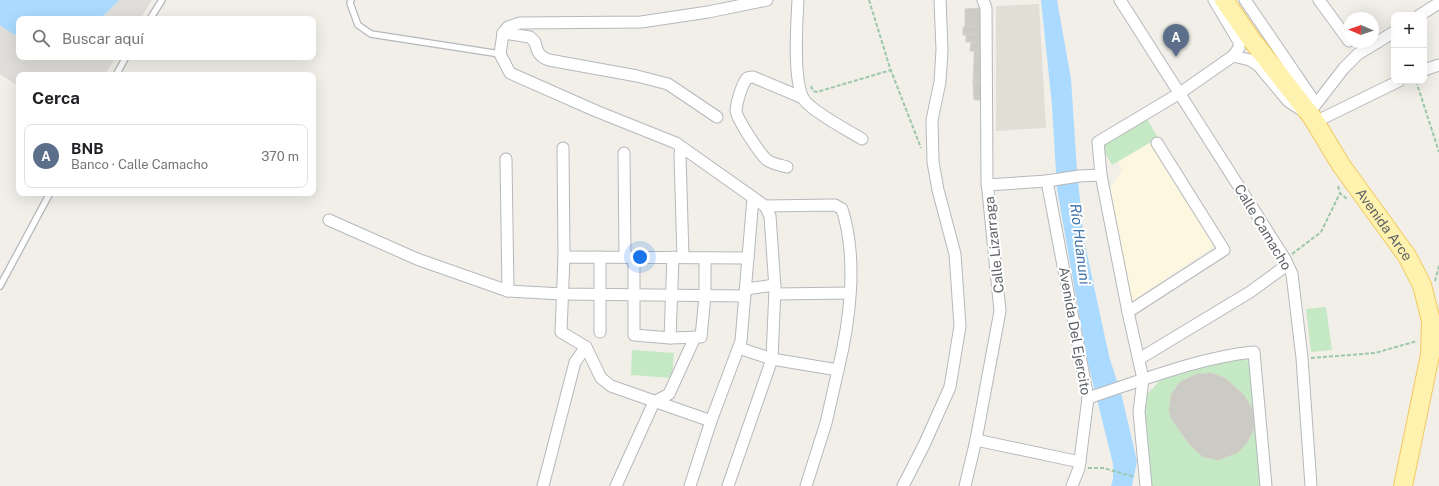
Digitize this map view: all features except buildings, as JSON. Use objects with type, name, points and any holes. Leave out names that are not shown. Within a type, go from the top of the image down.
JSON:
[{"type":"main road","name":"Avenida Arce","points":[[1224,0],[1251,39],[1313,114],[1341,165],[1407,256],[1422,285],[1430,320],[1430,355],[1403,486]]},
{"type":"street","points":[[728,486],[772,359],[774,290],[770,216],[765,206],[681,147],[510,73],[500,54],[503,33],[508,27],[520,23],[641,22],[708,12],[766,0]]},
{"type":"street","points":[[798,0],[796,28],[797,68],[799,88],[803,98],[811,107],[862,139]]},
{"type":"street","points":[[903,486],[924,445],[950,387],[960,326],[955,254],[938,190],[933,162],[932,120],[940,82],[942,50],[940,0]]},
{"type":"street","name":"Calle Lizarraga","points":[[965,486],[976,440],[1000,311],[987,185],[986,8],[983,0]]},
{"type":"street","name":"Calle Camacho","points":[[1120,0],[1286,262],[1292,274],[1302,358],[1311,486]]},
{"type":"street","points":[[1146,486],[1139,412],[1143,379],[1101,175],[1098,142],[1180,94],[1233,56],[1239,48],[1239,42],[1214,0]]},
{"type":"street","points":[[1244,0],[1313,114]]},
{"type":"street","points":[[1319,0],[1343,33]]},
{"type":"street","points":[[1425,12],[1439,3]]},
{"type":"street","points":[[503,33],[530,37],[535,42],[536,50],[542,58],[637,76],[668,84],[717,117]]},
{"type":"street","points":[[1313,114],[1344,68],[1358,54],[1391,34]]},
{"type":"street","points":[[1354,48],[1358,54]]},
{"type":"street","points":[[1233,56],[1250,60],[1258,65],[1288,101],[1313,114],[1391,84]]},
{"type":"street","points":[[1427,69],[1439,65]]},
{"type":"street","points":[[787,167],[775,164],[766,159],[740,122],[736,111],[744,83],[747,78],[753,77],[803,98]]},
{"type":"street","points":[[1128,312],[1224,250],[1156,143]]},
{"type":"street","points":[[670,338],[671,295],[678,258],[681,147]]},
{"type":"street","points":[[563,148],[564,257],[561,332],[586,347],[601,378],[611,386],[711,421]]},
{"type":"street","points":[[624,153],[630,257],[634,295],[634,335],[670,338],[701,337],[705,296],[704,258]]},
{"type":"street","points":[[506,159],[508,291]]},
{"type":"street","points":[[987,185],[1050,181],[1080,176],[1101,175]]},
{"type":"street","name":"Avenida Del Ejercito","points":[[1050,181],[1092,397],[1079,465],[1072,486]]},
{"type":"street","points":[[690,486],[711,421],[741,341],[753,198]]},
{"type":"street","points":[[765,206],[834,205],[842,209],[847,224],[851,278],[848,330],[826,423],[806,486]]},
{"type":"street","points":[[330,220],[417,258],[508,291],[562,294],[705,296],[774,290],[850,293]]},
{"type":"street","points":[[564,257],[748,258]]},
{"type":"street","points":[[600,257],[600,332]]},
{"type":"street","points":[[1139,359],[1250,292],[1286,262]]},
{"type":"street","points":[[616,486],[654,402],[669,394],[695,337]]},
{"type":"street","points":[[543,486],[575,362],[586,347]]},
{"type":"street","points":[[739,348],[772,359],[838,370]]},
{"type":"street","points":[[1092,397],[1143,379],[1239,353],[1254,352],[1266,486]]},
{"type":"street","points":[[976,440],[1079,465]]},
{"type":"lane","points":[[152,16],[162,0]]},
{"type":"lane","points":[[351,0],[350,3],[358,25],[371,34],[500,54]]},
{"type":"lane","points":[[118,72],[124,60]]},
{"type":"lane","points":[[0,286],[48,196]]},
{"type":"path","points":[[869,0],[875,24],[891,70],[922,148]]},
{"type":"path","points":[[811,85],[813,91],[817,92],[891,70]]},
{"type":"path","points":[[1417,84],[1439,152]]},
{"type":"path","points":[[1286,262],[1321,232],[1340,193]]},
{"type":"path","points":[[1434,282],[1439,266]]},
{"type":"path","points":[[1302,358],[1375,353],[1430,336]]},
{"type":"path","points":[[1079,465],[1103,468],[1134,476]]},
{"type":"shaded area","points":[[0,0],[152,0],[142,16],[16,16],[16,60],[114,60],[107,72],[16,72],[16,85],[0,74]]},
{"type":"shaded area","points":[[1039,4],[1046,128],[996,131],[996,6]]},
{"type":"shaded area","points":[[1150,142],[1216,245],[1128,304],[1109,189],[1122,170],[1118,161]]},
{"type":"green space","points":[[1147,119],[1158,138],[1112,165],[1101,146]]},
{"type":"green space","points":[[1326,307],[1332,350],[1311,352],[1306,309]]},
{"type":"green space","points":[[632,350],[674,353],[672,378],[631,375]]},
{"type":"green space","points":[[1241,356],[1250,363],[1261,486],[1149,486],[1142,400],[1165,375]]},
{"type":"water","points":[[0,0],[119,0],[103,16],[16,16],[16,34],[0,25]]},
{"type":"water","name":"Río Huanuni","points":[[1041,0],[1057,0],[1071,79],[1077,171],[1084,240],[1109,356],[1122,397],[1137,461],[1132,486],[1111,486],[1113,479],[1113,464],[1087,359],[1057,189],[1052,105]]},
{"type":"place","name":"BNB","points":[[1176,57]]}]
